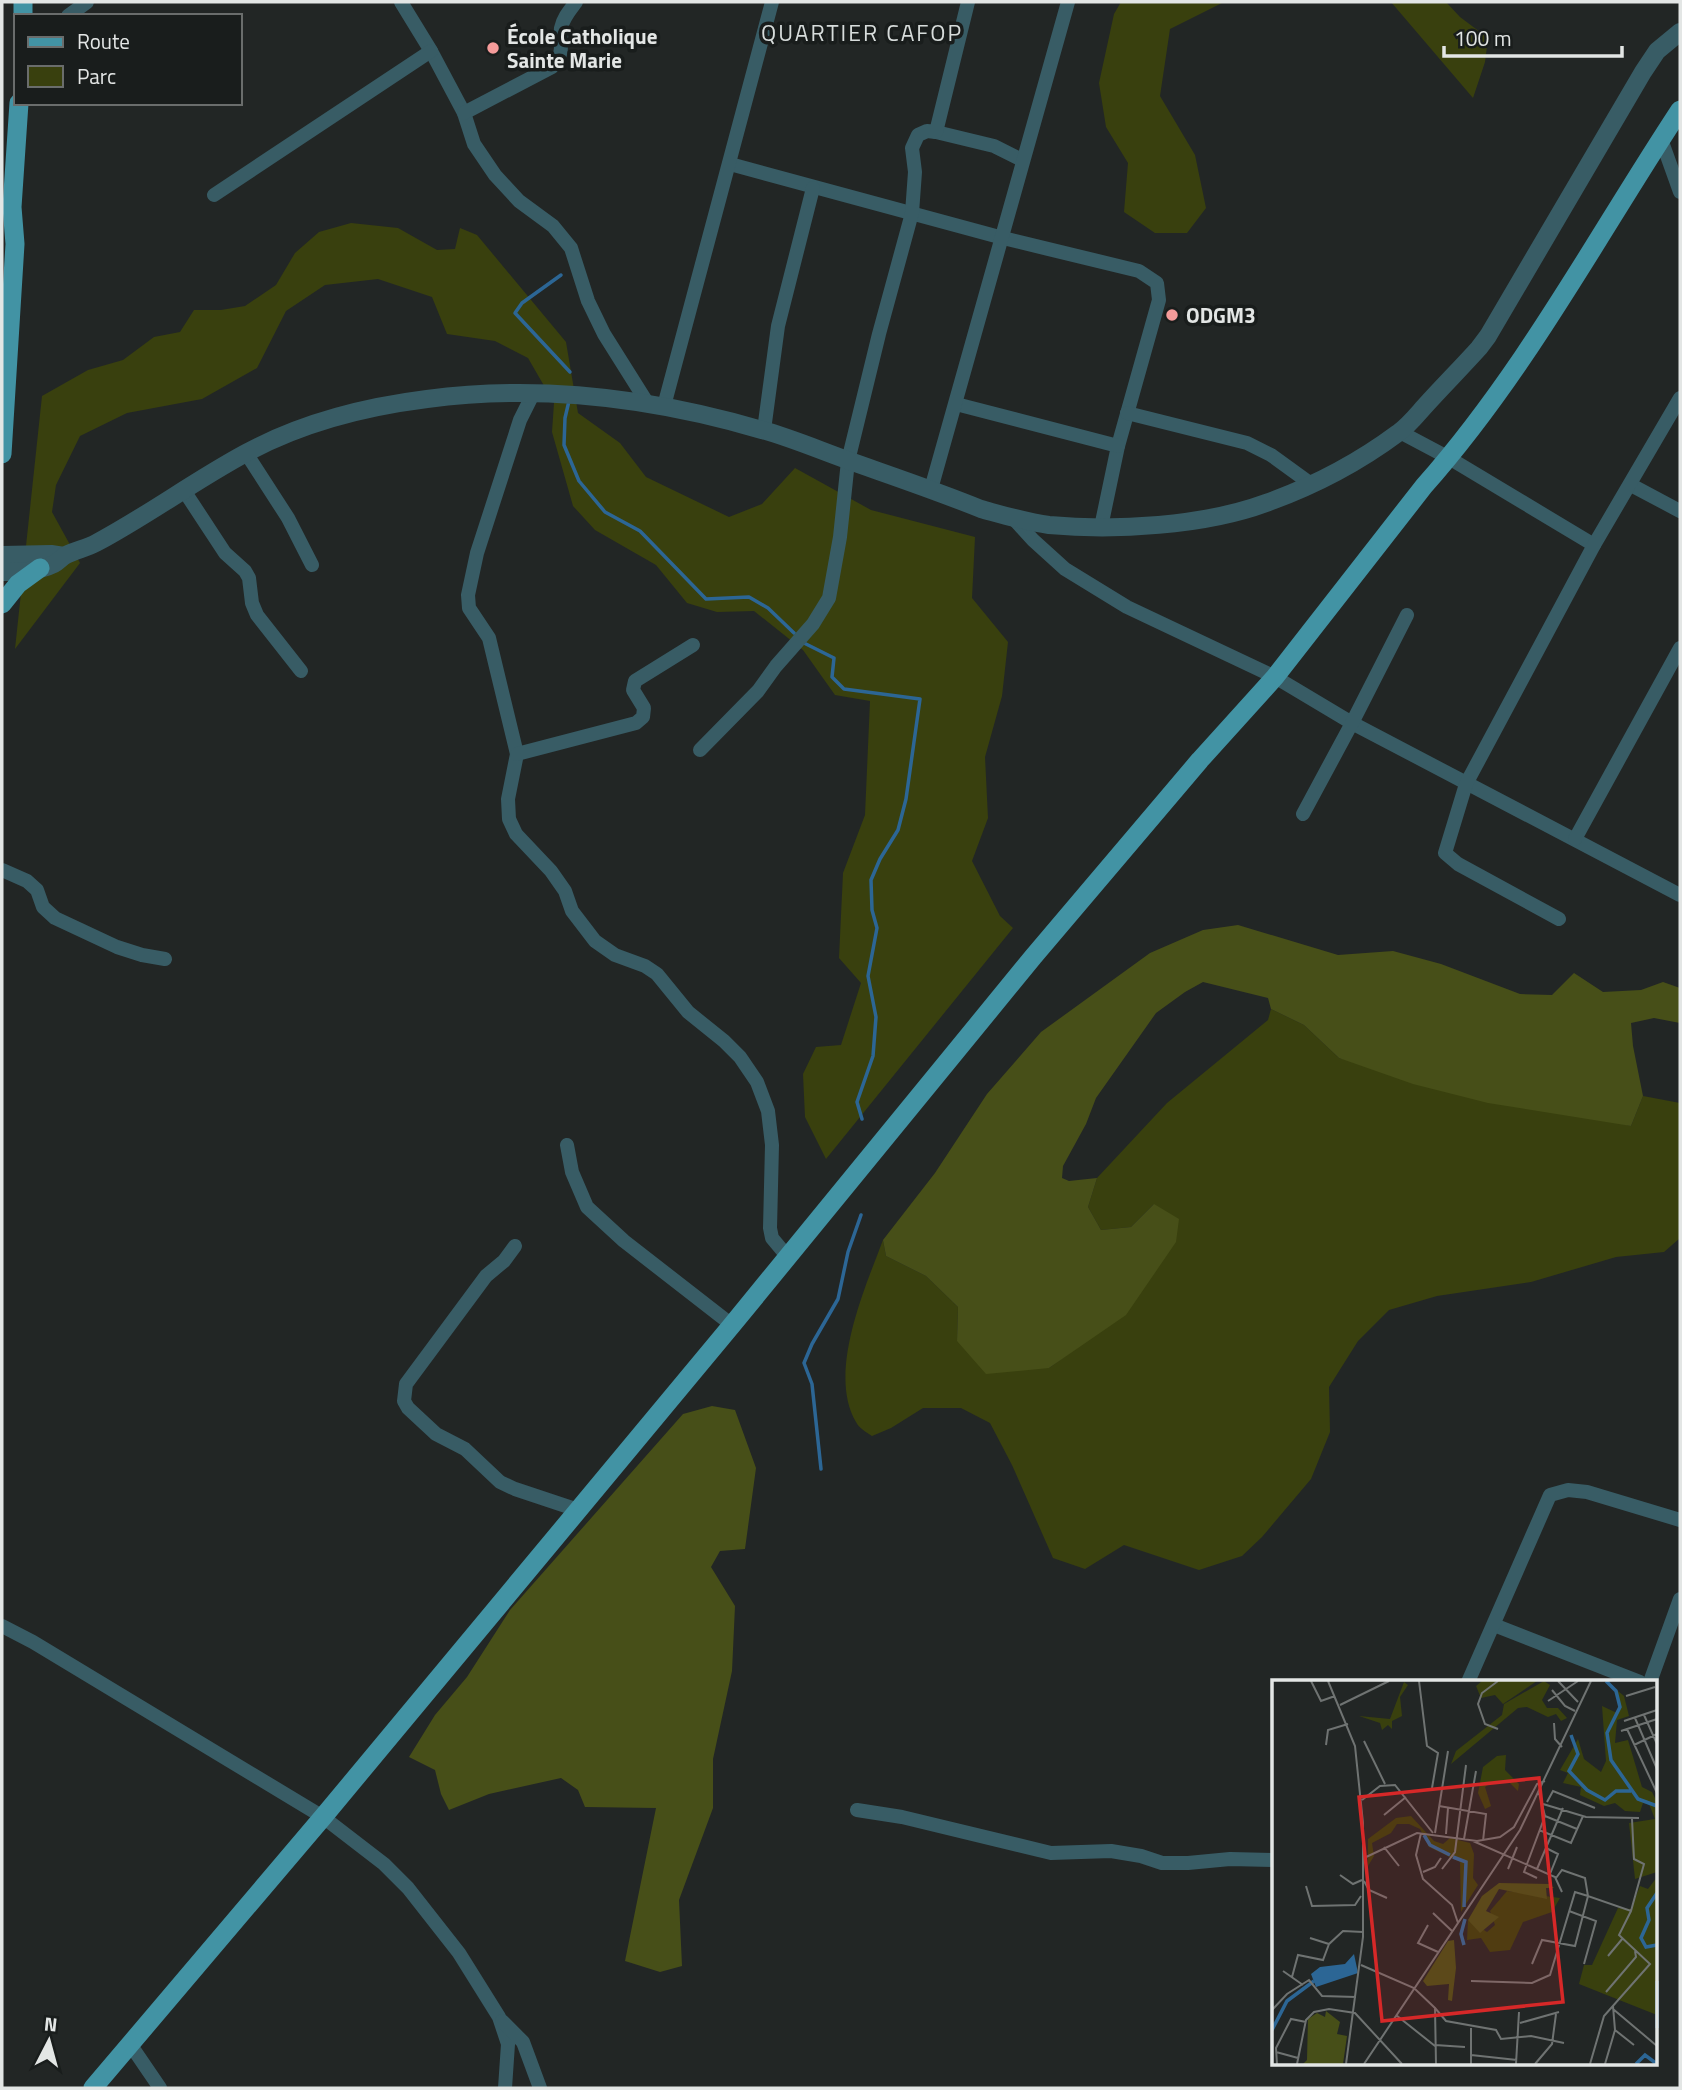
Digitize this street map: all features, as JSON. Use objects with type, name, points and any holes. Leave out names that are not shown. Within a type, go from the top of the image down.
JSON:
[{"type":"main road","points":[[2,454],[15,244],[12,207],[19,105]]},
{"type":"main road","points":[[93,2088],[323,1817],[1141,828],[1275,677],[1448,458],[1515,367],[1680,110]]},
{"type":"main road","points":[[2,268],[3,243],[12,207]]},
{"type":"main road","points":[[2,604],[18,584],[40,568]]},
{"type":"street","points":[[71,14],[87,2]]},
{"type":"street","points":[[401,2],[464,113],[474,144],[495,175],[519,201],[553,226],[571,248],[588,301],[604,334],[656,405]]},
{"type":"street","points":[[464,113],[552,67],[560,59],[561,30],[565,18],[576,2]]},
{"type":"street","points":[[656,405],[730,164],[772,2]]},
{"type":"street","points":[[936,132],[968,2]]},
{"type":"street","points":[[931,489],[1068,2]]},
{"type":"street","points":[[2,572],[55,564],[64,556],[94,544],[246,453],[314,422],[383,404],[453,395],[561,393],[656,405],[764,430],[981,509],[1048,524],[1101,527],[1156,524],[1218,516],[1264,504],[1311,484],[1362,457],[1400,432],[1479,348],[1643,72],[1657,51],[1680,32]]},
{"type":"street","points":[[214,195],[431,51]]},
{"type":"street","points":[[700,750],[758,691],[813,624],[829,598],[840,537],[848,461],[878,334],[912,214],[915,172],[912,148],[918,135],[928,131],[936,132],[994,146],[1022,160]]},
{"type":"street","points":[[1661,139],[1680,192]]},
{"type":"street","points":[[730,164],[1003,238],[1139,271],[1157,283],[1158,300],[1118,446],[1101,527]]},
{"type":"street","points":[[764,430],[778,326],[813,188]]},
{"type":"street","points":[[534,392],[520,420],[477,553],[468,595],[468,608],[489,638],[517,754],[508,799],[509,819],[516,834],[551,871],[565,891],[572,911],[595,940],[615,955],[645,966],[657,974],[688,1012],[724,1041],[740,1058],[757,1082],[768,1111],[772,1144],[770,1228],[772,1238],[786,1256]]},
{"type":"street","points":[[1559,919],[1458,864],[1445,853],[1466,784],[1594,545],[1680,398]]},
{"type":"street","points":[[956,404],[1118,446]]},
{"type":"street","points":[[1127,413],[1247,443],[1271,455],[1311,484]]},
{"type":"street","points":[[1400,432],[1594,545]]},
{"type":"street","points":[[246,453],[288,518],[312,565]]},
{"type":"street","points":[[1631,485],[1680,511]]},
{"type":"street","points":[[183,489],[225,553],[245,571],[249,578],[251,603],[257,615],[301,671]]},
{"type":"street","points":[[1013,518],[1065,569],[1128,607],[1275,677],[1352,723],[1680,895]]},
{"type":"street","points":[[2,555],[64,556]]},
{"type":"street","points":[[1303,814],[1407,615]]},
{"type":"street","points":[[517,754],[636,723],[643,717],[644,708],[633,690],[635,681],[694,645]]},
{"type":"street","points":[[1575,839],[1679,653]]},
{"type":"street","points":[[2,870],[27,881],[37,890],[43,907],[55,918],[117,947],[165,959]]},
{"type":"street","points":[[567,1145],[572,1172],[587,1207],[624,1241],[732,1325]]},
{"type":"street","points":[[515,1246],[504,1261],[486,1276],[405,1384],[404,1401],[436,1434],[466,1449],[500,1482],[578,1510]]},
{"type":"street","points":[[1469,1680],[1550,1495],[1568,1490],[1587,1492],[1680,1520]]},
{"type":"street","points":[[1651,1680],[1680,1599]]},
{"type":"street","points":[[1494,1625],[1635,1680]]},
{"type":"street","points":[[2,1626],[33,1642],[323,1817],[384,1864],[408,1888],[459,1953],[499,2017],[523,2042],[540,2088]]},
{"type":"street","points":[[857,1810],[902,1816],[1051,1853],[1111,1850],[1162,1863],[1230,1859],[1272,1860]]},
{"type":"street","points":[[499,2017],[508,2043],[505,2088]]},
{"type":"street","points":[[130,2044],[160,2088]]},
{"type":"green space","points":[[1121,2],[1224,2],[1170,29],[1160,96],[1195,155],[1206,208],[1187,233],[1155,233],[1124,212],[1128,163],[1106,127],[1099,83],[1114,14]]},
{"type":"green space","points":[[1391,2],[1446,2],[1460,17],[1488,38],[1485,62],[1473,98]]},
{"type":"green space","points":[[351,223],[398,228],[437,250],[455,249],[460,228],[477,235],[566,342],[578,413],[620,443],[646,477],[729,517],[762,504],[795,468],[871,510],[975,537],[972,598],[1008,642],[1002,696],[985,757],[988,818],[972,861],[1000,916],[1013,928],[826,1159],[805,1117],[803,1074],[816,1047],[841,1045],[861,983],[839,958],[843,873],[865,815],[870,701],[835,695],[803,650],[754,611],[717,612],[687,603],[656,565],[595,530],[573,506],[552,432],[554,403],[528,358],[495,341],[447,334],[432,297],[378,279],[325,285],[286,311],[257,368],[202,399],[127,413],[80,436],[56,485],[52,512],[80,563],[15,649],[42,396],[88,370],[123,360],[154,337],[180,332],[194,310],[221,310],[245,306],[276,285],[295,253],[319,232]]},
{"type":"green space","points":[[1238,925],[1338,955],[1393,951],[1441,964],[1520,994],[1552,995],[1574,973],[1603,992],[1641,990],[1663,982],[1680,988],[1680,1023],[1654,1018],[1631,1023],[1643,1096],[1631,1126],[1488,1103],[1413,1084],[1339,1058],[1304,1025],[1271,1009],[1268,998],[1203,982],[1156,1013],[1096,1098],[1086,1124],[1063,1166],[1062,1178],[1069,1181],[1097,1178],[1088,1207],[1101,1230],[1131,1227],[1154,1204],[1179,1219],[1176,1242],[1126,1315],[1049,1368],[986,1374],[957,1341],[958,1307],[926,1276],[886,1256],[883,1240],[935,1173],[987,1094],[1041,1032],[1150,953],[1203,930]]},
{"type":"green space","points":[[1271,1009],[1304,1025],[1339,1058],[1631,1126],[1643,1096],[1680,1103],[1680,1238],[1664,1252],[1616,1257],[1531,1282],[1437,1296],[1389,1310],[1358,1341],[1329,1387],[1330,1432],[1311,1479],[1262,1537],[1242,1556],[1199,1570],[1124,1545],[1085,1569],[1053,1558],[1012,1465],[990,1423],[961,1408],[923,1408],[891,1428],[872,1436],[856,1422],[848,1402],[845,1380],[847,1356],[859,1306],[883,1240],[886,1256],[926,1276],[958,1307],[957,1341],[1049,1368],[1078,1347],[1154,1204],[1131,1227],[1101,1230],[1088,1207],[1097,1178],[1167,1103],[1268,1020]]},
{"type":"green space","points":[[712,1406],[735,1410],[756,1468],[745,1549],[720,1551],[711,1567],[735,1606],[732,1671],[713,1759],[713,1808],[679,1900],[682,1966],[660,1972],[625,1961],[656,1808],[585,1807],[578,1790],[561,1778],[489,1794],[449,1810],[441,1794],[435,1770],[409,1757],[435,1715],[467,1677],[510,1610],[683,1414]]},
{"type":"waterway","points":[[561,275],[522,303],[515,313],[570,372]]},
{"type":"waterway","points":[[569,401],[564,445],[579,481],[605,512],[640,531],[706,599],[749,597],[768,608],[794,633]]},
{"type":"waterway","points":[[804,643],[834,658],[832,677],[844,689],[920,699],[906,799],[898,830],[871,880],[872,910],[877,928],[868,976],[876,1017],[873,1056],[857,1102],[862,1119]]},
{"type":"waterway","points":[[821,1469],[812,1384],[804,1363],[838,1299],[848,1252],[861,1215]]},
{"type":"place","name":"École Catholique Sainte Marie","points":[[493,48]]},
{"type":"place","name":"ODGM3","points":[[1172,315]]},
{"type":"district","name":"QUARTIER CAFOP","points":[[862,32]]}]
